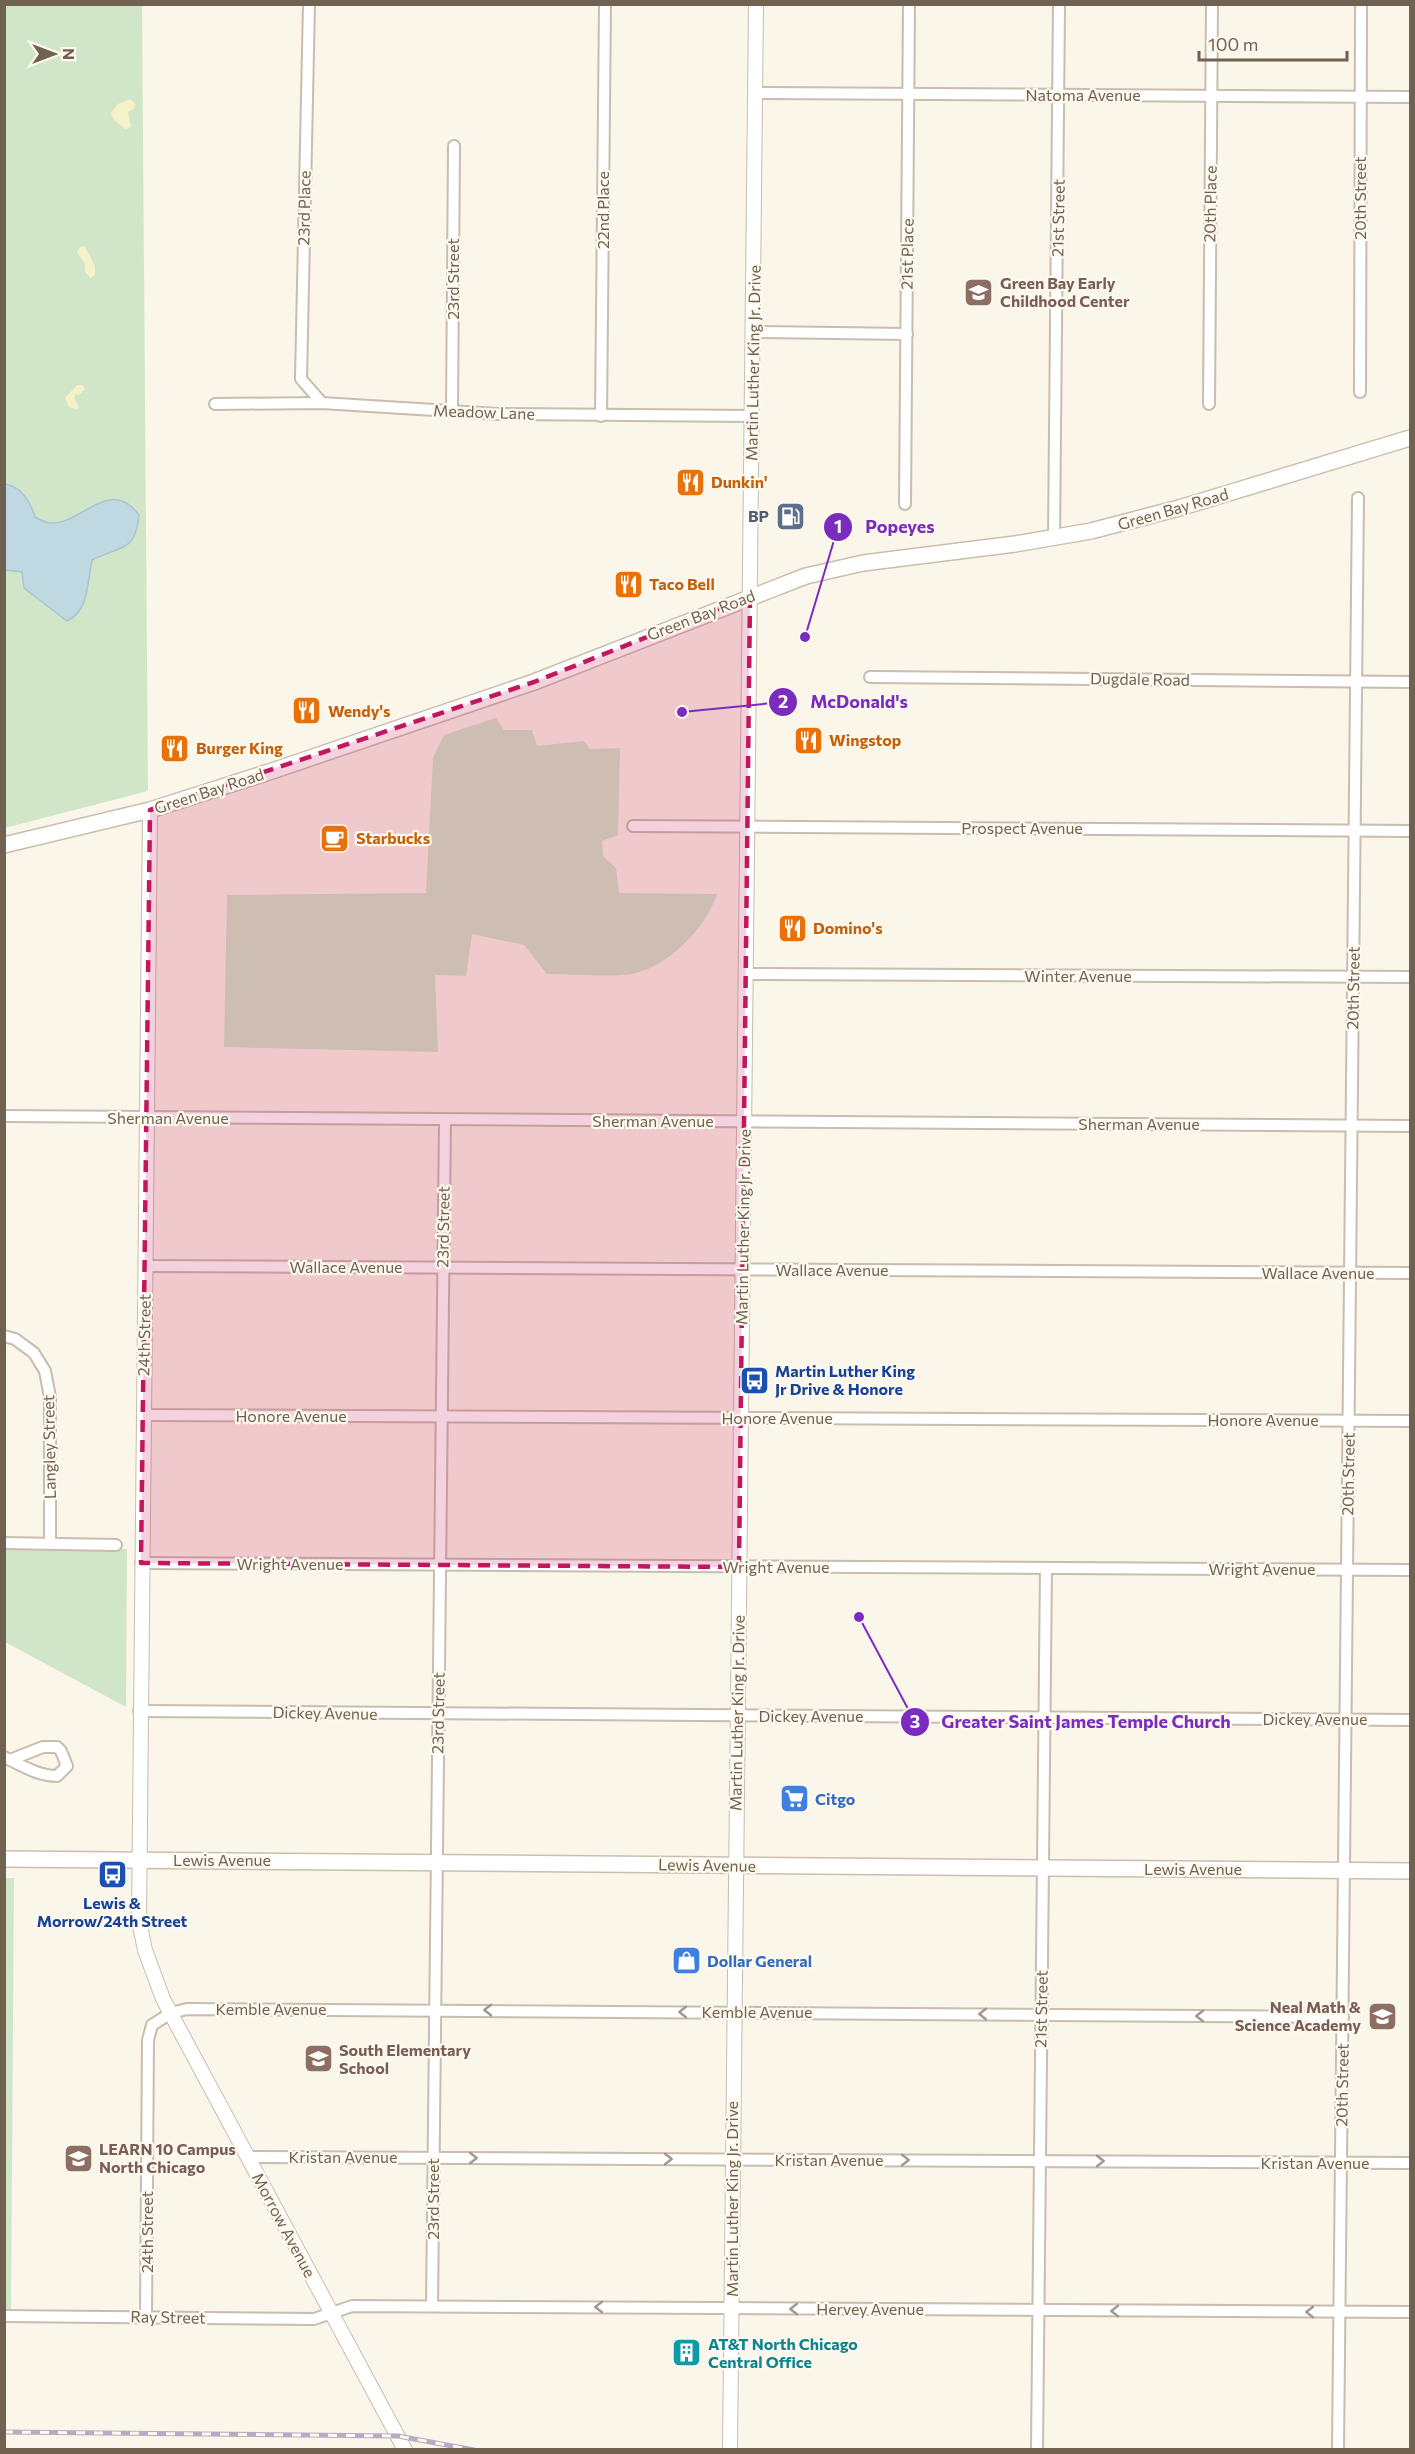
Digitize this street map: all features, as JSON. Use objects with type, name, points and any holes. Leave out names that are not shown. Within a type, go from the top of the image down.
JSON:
[{"type":"main road","name":"Green Bay Road","points":[[4,845],[150,810],[534,682],[806,576],[863,563],[1054,538],[1150,517],[1410,438]]},
{"type":"main road","name":"Lewis Avenue","points":[[4,1859],[1410,1871]]},
{"type":"street","name":"23rd Place","points":[[309,4],[302,379],[322,403]]},
{"type":"street","name":"22nd Place","points":[[601,416],[605,4]]},
{"type":"street","name":"Martin Luther King Jr. Drive","points":[[730,2450],[756,4]]},
{"type":"street","name":"21st Place","points":[[905,504],[909,4]]},
{"type":"street","name":"21st Street","points":[[1054,538],[1059,4]]},
{"type":"street","name":"20th Place","points":[[1209,404],[1212,4]]},
{"type":"street","name":"20th Street","points":[[1360,392],[1361,4]]},
{"type":"street","name":"Natoma Avenue","points":[[755,93],[1410,97]]},
{"type":"street","name":"23rd Street","points":[[452,412],[454,146]]},
{"type":"street","points":[[753,332],[907,334]]},
{"type":"street","name":"Meadow Lane","points":[[215,404],[322,403],[452,412],[601,416],[752,416]]},
{"type":"street","name":"20th Street","points":[[1338,2450],[1358,498]]},
{"type":"street","name":"Dugdale Road","points":[[870,677],[1410,682]]},
{"type":"street","name":"24th Street","points":[[138,1860],[150,810]]},
{"type":"street","name":"Prospect Avenue","points":[[633,826],[1410,831]]},
{"type":"street","name":"Winter Avenue","points":[[746,974],[1410,977]]},
{"type":"street","name":"Sherman Avenue","points":[[4,1116],[1410,1126]]},
{"type":"street","name":"23rd Street","points":[[432,2306],[445,1120]]},
{"type":"street","name":"Wallace Avenue","points":[[145,1266],[1410,1273]]},
{"type":"street","name":"Langley Street","points":[[4,1335],[15,1339],[34,1353],[45,1371],[50,1397],[50,1543]]},
{"type":"street","name":"Honore Avenue","points":[[143,1415],[1410,1421]]},
{"type":"street","points":[[4,1542],[116,1545]]},
{"type":"street","name":"Wright Avenue","points":[[141,1563],[1410,1570]]},
{"type":"street","name":"21st Street","points":[[1037,2450],[1046,1568]]},
{"type":"street","name":"Dickey Avenue","points":[[139,1711],[1410,1720]]},
{"type":"street","points":[[51,1747],[61,1750],[67,1766],[57,1776],[48,1776],[7,1758],[51,1747]]},
{"type":"street","name":"Morrow Avenue","points":[[138,1860],[139,1921],[145,1950],[171,2013],[405,2450]]},
{"type":"street","name":"Kemble Avenue","points":[[171,2013],[186,2009],[1343,2017]]},
{"type":"street","name":"24th Street","points":[[146,2317],[148,2040],[152,2025],[171,2013]]},
{"type":"street","name":"Kristan Avenue","points":[[247,2157],[1410,2163]]},
{"type":"street","name":"Hervey Avenue","points":[[331,2313],[352,2306],[1410,2312]]},
{"type":"street","name":"Ray Street","points":[[4,2316],[314,2319],[331,2313]]},
{"type":"highlighted area","points":[[750,596],[739,1567],[141,1563],[150,810],[534,682]]},
{"type":"green space","points":[[5,5],[142,5],[148,791],[5,828]]},
{"type":"green space","points":[[496,718],[504,730],[532,730],[537,746],[584,741],[590,749],[620,748],[618,835],[602,841],[603,856],[616,868],[619,893],[717,894],[705,919],[696,931],[662,962],[636,973],[605,976],[547,974],[524,945],[472,934],[466,976],[435,975],[438,1052],[224,1047],[227,895],[426,893],[433,758],[444,735]]},
{"type":"green space","points":[[4,1549],[127,1549],[126,1707],[5,1642]]},
{"type":"green space","points":[[4,1878],[14,1878],[11,2312],[5,2312]]},
{"type":"sand","points":[[130,99],[136,104],[134,109],[128,112],[131,127],[125,129],[114,120],[111,113],[118,104]]},
{"type":"sand","points":[[81,246],[85,247],[95,266],[95,275],[91,278],[85,272],[85,264],[77,252]]},
{"type":"sand","points":[[77,385],[82,385],[85,389],[79,395],[76,394],[74,398],[79,407],[76,409],[69,407],[65,398]]},
{"type":"water","points":[[5,484],[16,488],[25,496],[35,517],[49,523],[61,522],[95,505],[117,500],[128,504],[139,515],[134,536],[130,542],[92,560],[83,603],[74,616],[67,621],[24,588],[22,572],[5,570]]},
{"type":"railway","points":[[4,2432],[398,2436],[474,2450]]},
{"type":"place","name":"Green Bay Early Childhood Center","points":[[979,292]]},
{"type":"place","name":"Dunkin'","points":[[690,482]]},
{"type":"place","name":"BP","points":[[790,516]]},
{"type":"place","name":"Taco Bell","points":[[628,584]]},
{"type":"place","name":"Popeyes","points":[[805,637]]},
{"type":"place","name":"Wendy's","points":[[307,711]]},
{"type":"place","name":"McDonald's","points":[[682,712]]},
{"type":"place","name":"Wingstop","points":[[808,740]]},
{"type":"place","name":"Burger King","points":[[175,748]]},
{"type":"place","name":"Starbucks","points":[[335,838]]},
{"type":"place","name":"Domino's","points":[[792,928]]},
{"type":"place","name":"Martin Luther King Jr Drive & Honore","points":[[754,1380]]},
{"type":"place","name":"Greater Saint James Temple Church","points":[[859,1617]]},
{"type":"place","name":"Citgo","points":[[794,1799]]},
{"type":"place","name":"Lewis & Morrow/24th Street","points":[[112,1875]]},
{"type":"place","name":"Dollar General","points":[[686,1961]]},
{"type":"place","name":"Neal Math & Science Academy","points":[[1382,2016]]},
{"type":"place","name":"South Elementary School","points":[[318,2059]]},
{"type":"place","name":"LEARN 10 Campus North Chicago","points":[[78,2158]]},
{"type":"place","name":"AT&T North Chicago Central Office","points":[[687,2353]]}]
